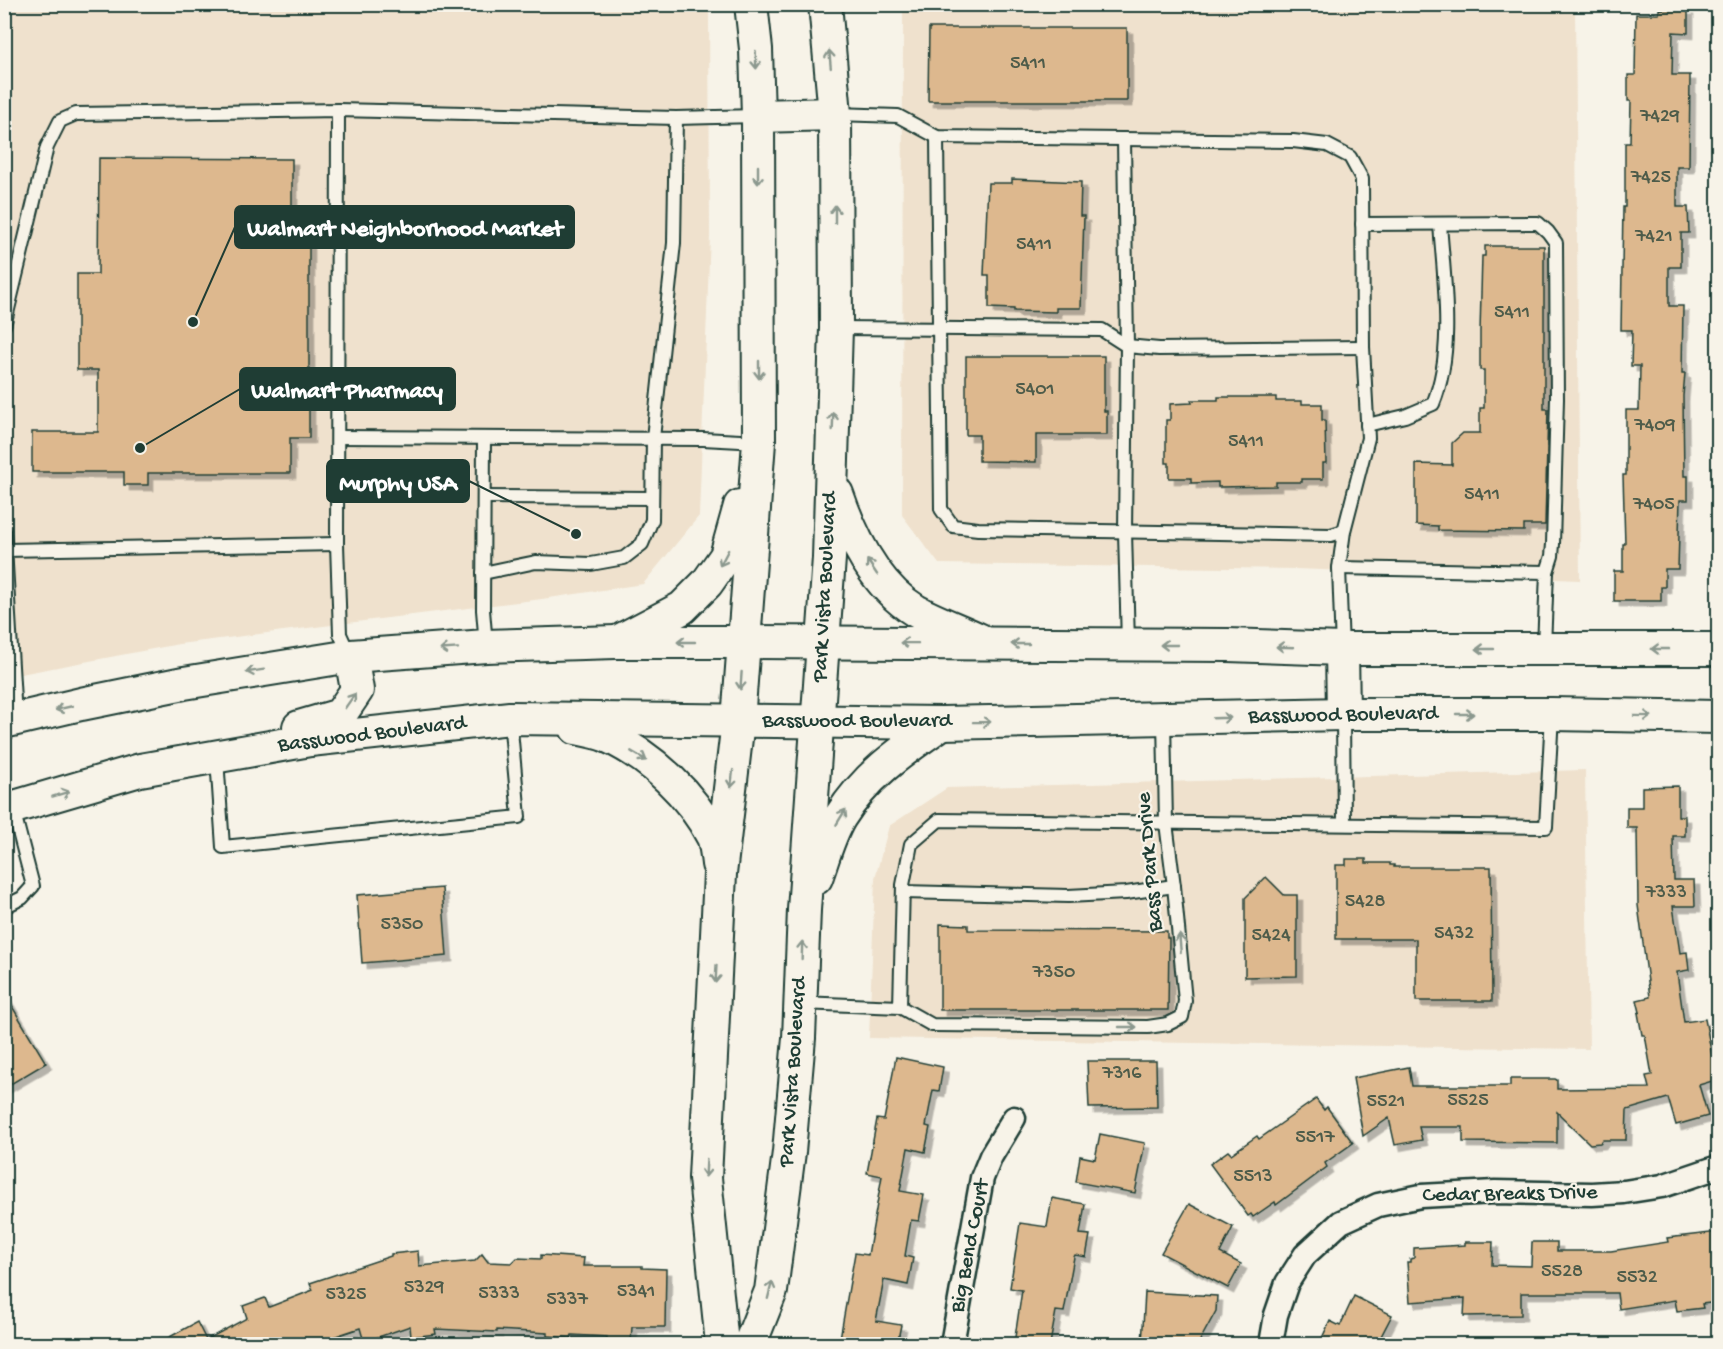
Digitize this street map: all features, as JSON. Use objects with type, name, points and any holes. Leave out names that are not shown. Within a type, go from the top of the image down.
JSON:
[{"type":"main road","points":[[722,1344],[705,1178],[720,874],[738,721],[759,442],[758,116],[756,50],[751,4]]},
{"type":"main road","name":"Park Vista Boulevard","points":[[750,1344],[771,1291],[789,1152],[829,558],[836,328],[835,114],[825,4]]},
{"type":"main road","points":[[758,116],[835,114]]},
{"type":"main road","points":[[616,642],[652,626],[682,608],[707,583],[726,556],[759,442]]},
{"type":"main road","points":[[832,480],[848,528],[873,570],[890,590],[916,610],[989,644]]},
{"type":"main road","points":[[10,720],[184,683],[351,656],[486,646],[616,642],[823,642],[1228,645],[1342,649],[1719,649]]},
{"type":"main road","points":[[1342,649],[1343,714]]},
{"type":"main road","points":[[140,770],[206,742],[296,728],[340,715],[357,690],[351,656]]},
{"type":"main road","name":"Basswood Boulevard","points":[[8,809],[140,770],[310,740],[510,718],[942,723],[1343,714],[1719,717]]},
{"type":"main road","points":[[546,720],[607,736],[650,762],[686,797],[714,838],[720,874]]},
{"type":"main road","points":[[804,910],[839,819],[861,790],[887,762],[942,723]]},
{"type":"street","name":"Big Bend Court","points":[[952,1344],[982,1178],[991,1156],[1014,1118]]},
{"type":"street","name":"Cedar Breaks Drive","points":[[1271,1344],[1276,1315],[1287,1283],[1305,1255],[1341,1222],[1378,1205],[1431,1195],[1495,1192],[1624,1192],[1662,1186],[1719,1167]]},
{"type":"lane","points":[[4,326],[47,147],[60,121],[76,114],[338,110],[675,118],[758,116]]},
{"type":"lane","points":[[338,110],[337,544],[340,634],[351,656]]},
{"type":"lane","points":[[835,114],[898,116],[937,137],[1293,141],[1327,145],[1350,157],[1362,179],[1363,347],[1368,438],[1344,531],[1339,568],[1342,649]]},
{"type":"lane","points":[[483,573],[536,562],[591,564],[624,558],[642,544],[652,519],[652,438],[674,243],[675,118]]},
{"type":"lane","points":[[937,137],[941,509],[953,526],[978,529],[1332,535],[1344,531]]},
{"type":"lane","points":[[1124,139],[1127,346],[1125,532],[1128,645]]},
{"type":"lane","points":[[1362,224],[1538,223],[1556,243],[1557,422],[1553,544],[1547,572],[1544,649]]},
{"type":"lane","points":[[1367,425],[1406,416],[1433,404],[1439,390],[1445,358],[1445,305],[1440,224]]},
{"type":"lane","points":[[836,328],[1102,330],[1127,346],[1159,349],[1363,347]]},
{"type":"lane","points":[[338,437],[652,438],[759,442]]},
{"type":"lane","points":[[484,438],[483,610],[486,646]]},
{"type":"lane","points":[[484,497],[652,498]]},
{"type":"lane","points":[[4,531],[10,720]]},
{"type":"lane","points":[[6,550],[337,544]]},
{"type":"lane","points":[[1339,568],[1547,572]]},
{"type":"lane","points":[[1343,714],[1344,824]]},
{"type":"lane","points":[[800,1003],[900,1007],[903,892],[910,844],[939,820],[1546,827],[1552,714]]},
{"type":"lane","points":[[217,757],[223,847],[519,817],[510,718]]},
{"type":"lane","name":"Bass Park Drive","points":[[900,1007],[932,1025],[1148,1027],[1168,1024],[1182,1017],[1185,1001],[1166,823],[1164,719]]},
{"type":"lane","points":[[4,907],[22,898],[33,886],[8,809]]},
{"type":"lane","points":[[903,892],[1068,896],[1174,886]]},
{"type":"shaded area","points":[[5,5],[709,5],[710,236],[699,516],[643,584],[542,599],[179,644],[5,677]]},
{"type":"shaded area","points":[[1575,6],[1580,580],[1295,569],[939,564],[902,515],[903,9]]},
{"type":"shaded area","points":[[1585,770],[1589,1049],[869,1038],[875,878],[889,826],[947,788]]},
{"type":"building","points":[[1659,9],[1688,10],[1688,33],[1673,32],[1672,75],[1690,75],[1689,167],[1677,167],[1677,207],[1688,207],[1689,233],[1681,233],[1681,267],[1669,267],[1669,306],[1683,306],[1684,476],[1688,476],[1688,500],[1680,500],[1678,569],[1665,569],[1665,587],[1661,587],[1661,601],[1614,601],[1614,571],[1623,571],[1623,544],[1625,544],[1623,475],[1626,475],[1626,410],[1639,410],[1640,366],[1631,366],[1632,330],[1621,330],[1625,143],[1630,143],[1631,101],[1628,101],[1628,75],[1635,75],[1636,14],[1659,14]]},
{"type":"building","points":[[929,28],[1127,28],[1127,101],[928,101]]},
{"type":"building","points":[[99,158],[292,159],[292,220],[309,220],[309,438],[290,438],[290,473],[148,473],[148,485],[124,485],[124,472],[32,472],[32,432],[98,432],[98,370],[77,370],[77,274],[98,274]]},
{"type":"building","points":[[1012,179],[1081,182],[1080,216],[1084,216],[1081,308],[1056,308],[1056,312],[989,308],[989,275],[984,275],[988,183],[1012,183]]},
{"type":"building","points":[[1485,246],[1544,246],[1544,409],[1548,409],[1545,525],[1524,525],[1524,531],[1438,530],[1438,526],[1416,525],[1416,464],[1452,465],[1452,443],[1463,433],[1480,433],[1480,408],[1484,408],[1484,370],[1480,370],[1480,332],[1482,256],[1485,256]]},
{"type":"building","points":[[966,356],[1104,356],[1104,411],[1107,411],[1107,435],[1036,435],[1036,462],[979,461],[979,435],[966,435]]},
{"type":"building","points":[[1218,397],[1276,397],[1276,401],[1322,404],[1322,420],[1325,420],[1326,463],[1323,463],[1323,479],[1276,482],[1276,486],[1218,487],[1218,482],[1191,483],[1191,478],[1169,478],[1169,463],[1166,463],[1166,420],[1170,420],[1170,404],[1192,403],[1191,400],[1218,400]]},
{"type":"building","points":[[1678,786],[1678,816],[1685,816],[1685,836],[1673,836],[1674,880],[1694,880],[1695,906],[1673,906],[1680,953],[1687,952],[1689,970],[1677,972],[1684,1022],[1705,1019],[1712,1056],[1719,1074],[1719,1079],[1699,1085],[1708,1116],[1676,1125],[1668,1098],[1627,1110],[1626,1140],[1603,1140],[1600,1143],[1590,1144],[1557,1112],[1557,1143],[1463,1142],[1463,1127],[1419,1127],[1422,1140],[1395,1145],[1389,1118],[1363,1136],[1353,1078],[1409,1067],[1412,1086],[1510,1086],[1510,1079],[1555,1079],[1557,1089],[1649,1088],[1646,1076],[1652,1075],[1645,1035],[1642,1035],[1637,1000],[1650,997],[1638,905],[1637,828],[1627,828],[1627,807],[1642,807],[1642,787]]},
{"type":"building","points":[[1346,859],[1366,859],[1366,863],[1390,863],[1394,867],[1491,867],[1492,1001],[1416,1001],[1416,939],[1336,939],[1336,865],[1346,865]]},
{"type":"building","points":[[1266,877],[1284,895],[1297,895],[1297,976],[1245,977],[1245,898]]},
{"type":"building","points":[[442,888],[447,956],[362,963],[357,895]]},
{"type":"building","points":[[940,924],[968,925],[968,930],[1167,931],[1167,938],[1169,938],[1168,1010],[940,1010]]},
{"type":"building","points":[[4,993],[46,1063],[4,1088]]},
{"type":"building","points":[[896,1057],[943,1067],[939,1091],[933,1090],[926,1126],[930,1127],[925,1152],[908,1148],[900,1191],[924,1195],[919,1221],[911,1220],[905,1256],[913,1258],[908,1285],[884,1280],[876,1321],[901,1325],[897,1344],[839,1344],[855,1253],[868,1255],[882,1176],[867,1173],[877,1119],[884,1120]]},
{"type":"building","points":[[1087,1061],[1156,1061],[1157,1107],[1089,1108]]},
{"type":"building","points":[[1316,1099],[1324,1110],[1327,1107],[1353,1143],[1325,1163],[1327,1167],[1276,1205],[1275,1202],[1253,1217],[1251,1214],[1248,1216],[1210,1164],[1228,1151],[1231,1154],[1257,1136],[1259,1139]]},
{"type":"building","points":[[1100,1134],[1145,1143],[1135,1193],[1076,1182],[1080,1156],[1095,1159]]},
{"type":"building","points":[[1052,1198],[1085,1204],[1080,1234],[1090,1235],[1086,1257],[1075,1255],[1074,1257],[1064,1312],[1056,1311],[1050,1344],[1014,1344],[1022,1290],[1010,1288],[1020,1223],[1047,1227]]},
{"type":"building","points":[[1189,1204],[1233,1227],[1220,1253],[1241,1264],[1228,1288],[1161,1253]]},
{"type":"building","points":[[1719,1232],[1719,1302],[1702,1304],[1703,1308],[1677,1311],[1675,1300],[1619,1309],[1617,1293],[1521,1293],[1521,1315],[1464,1316],[1465,1298],[1410,1302],[1407,1262],[1414,1258],[1414,1248],[1465,1245],[1465,1242],[1493,1242],[1492,1265],[1531,1266],[1532,1242],[1557,1242],[1557,1251],[1611,1251],[1668,1242],[1667,1238]]},
{"type":"building","points":[[418,1251],[419,1266],[475,1261],[482,1254],[488,1262],[512,1263],[517,1258],[541,1259],[541,1255],[584,1258],[583,1266],[642,1266],[642,1268],[666,1269],[665,1327],[632,1327],[631,1342],[607,1342],[607,1337],[572,1335],[571,1338],[547,1336],[547,1333],[497,1330],[497,1332],[435,1329],[436,1334],[411,1337],[410,1326],[364,1342],[360,1328],[312,1344],[157,1344],[197,1322],[206,1340],[247,1318],[243,1306],[265,1298],[269,1307],[313,1290],[310,1283],[391,1256],[391,1254]]},
{"type":"building","points":[[1145,1292],[1217,1296],[1216,1311],[1198,1344],[1142,1344]]},
{"type":"building","points":[[1354,1296],[1392,1315],[1377,1344],[1330,1344],[1322,1338],[1330,1321],[1340,1326]]},
{"type":"place","name":"Walmart Neighborhood Market","points":[[193,322]]},
{"type":"place","name":"Walmart Pharmacy","points":[[140,448]]},
{"type":"place","name":"Murphy USA","points":[[576,534]]}]
